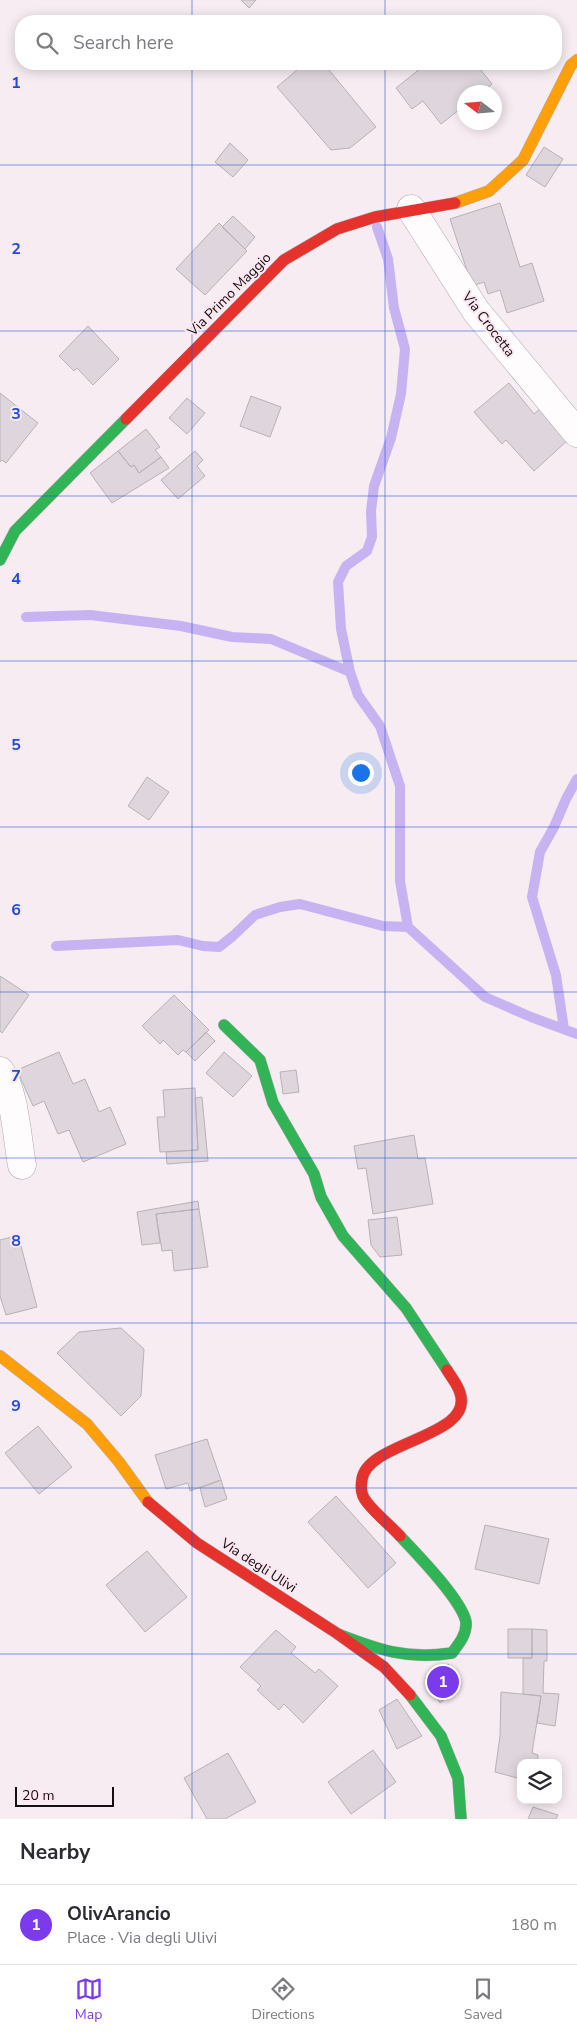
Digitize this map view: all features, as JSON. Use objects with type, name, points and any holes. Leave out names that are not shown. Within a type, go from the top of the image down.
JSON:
[{"type":"street","name":"Via Primo Maggio","points":[[0,560],[15,531],[284,260],[337,229],[375,217],[458,202],[489,190],[523,160],[571,65],[577,60]]},
{"type":"street","name":"Via Crocetta","points":[[411,209],[476,311],[577,433]]},
{"type":"street","points":[[224,1025],[260,1060],[273,1103],[314,1174],[321,1198],[343,1236],[406,1308],[461,1394],[460,1408],[456,1416],[424,1436],[390,1451],[372,1462],[363,1472],[361,1485],[363,1497],[417,1554],[460,1606],[466,1623],[463,1638],[452,1654],[436,1657],[412,1657],[385,1653],[338,1634]]},
{"type":"street","points":[[0,1071],[6,1081],[10,1095],[22,1165]]},
{"type":"street","name":"Via degli Ulivi","points":[[0,1356],[87,1424],[119,1462],[150,1505],[197,1543],[338,1634],[384,1667],[418,1703],[441,1736],[458,1778],[461,1819]]},
{"type":"building","points":[[241,0],[256,0],[249,8]]},
{"type":"building","points":[[297,70],[329,70],[376,127],[350,148],[331,150],[277,87]]},
{"type":"building","points":[[418,70],[481,70],[492,84],[457,85],[457,111],[441,124],[423,101],[412,109],[396,88]]},
{"type":"building","points":[[230,143],[248,160],[233,177],[215,162]]},
{"type":"building","points":[[544,147],[563,159],[545,187],[526,175]]},
{"type":"building","points":[[500,203],[520,267],[532,263],[544,301],[507,313],[500,290],[488,294],[484,282],[472,286],[450,219]]},
{"type":"building","points":[[233,216],[255,237],[245,249],[222,227]]},
{"type":"building","points":[[219,223],[247,251],[205,295],[176,269]]},
{"type":"building","points":[[88,326],[119,359],[93,385],[77,368],[74,371],[59,356]]},
{"type":"building","points":[[509,383],[534,414],[541,408],[569,439],[534,471],[506,440],[502,444],[474,412]]},
{"type":"building","points":[[0,393],[38,423],[6,463],[2,460],[0,462]]},
{"type":"building","points":[[251,396],[281,407],[270,437],[240,426]]},
{"type":"building","points":[[187,398],[205,413],[187,434],[169,418]]},
{"type":"building","points":[[146,429],[160,447],[155,450],[161,457],[139,473],[134,465],[131,467],[118,451]]},
{"type":"building","points":[[118,451],[131,467],[134,465],[139,473],[161,457],[169,468],[112,503],[90,473]]},
{"type":"building","points":[[195,451],[203,460],[197,466],[205,476],[178,499],[161,480]]},
{"type":"building","points":[[147,777],[169,792],[149,820],[128,806]]},
{"type":"building","points":[[0,976],[29,995],[2,1033],[0,1031]]},
{"type":"building","points":[[174,995],[209,1030],[186,1052],[183,1050],[178,1055],[163,1040],[160,1044],[142,1026]]},
{"type":"building","points":[[206,1032],[215,1041],[195,1061],[186,1052]]},
{"type":"building","points":[[59,1052],[73,1084],[85,1079],[99,1112],[110,1107],[126,1144],[83,1162],[69,1130],[58,1134],[44,1101],[33,1106],[17,1070]]},
{"type":"building","points":[[224,1052],[252,1076],[233,1097],[206,1073]]},
{"type":"building","points":[[296,1070],[299,1092],[283,1094],[280,1072]]},
{"type":"building","points":[[195,1088],[198,1150],[160,1152],[157,1117],[165,1117],[163,1090]]},
{"type":"building","points":[[202,1097],[208,1161],[167,1164],[166,1152],[198,1150],[195,1098]]},
{"type":"building","points":[[414,1135],[418,1159],[425,1158],[433,1204],[373,1214],[366,1168],[358,1169],[354,1146]]},
{"type":"building","points":[[198,1201],[199,1209],[156,1214],[160,1243],[142,1245],[137,1212]]},
{"type":"building","points":[[199,1209],[208,1267],[174,1271],[172,1250],[162,1251],[156,1214]]},
{"type":"building","points":[[397,1217],[402,1255],[380,1257],[371,1245],[368,1220]]},
{"type":"building","points":[[12,1237],[15,1248],[21,1246],[37,1307],[6,1315],[0,1296],[0,1240]]},
{"type":"building","points":[[121,1328],[144,1349],[141,1396],[121,1416],[57,1353],[79,1332]]},
{"type":"building","points":[[38,1426],[72,1467],[39,1494],[5,1453]]},
{"type":"building","points":[[207,1439],[221,1480],[190,1491],[188,1483],[166,1489],[155,1455]]},
{"type":"building","points":[[221,1480],[227,1499],[205,1507],[200,1488]]},
{"type":"building","points":[[336,1496],[396,1563],[368,1588],[308,1522]]},
{"type":"building","points":[[485,1525],[549,1539],[539,1584],[475,1569]]},
{"type":"building","points":[[147,1551],[187,1597],[145,1632],[106,1585]]},
{"type":"building","points":[[508,1629],[532,1629],[532,1658],[508,1658]]},
{"type":"building","points":[[532,1629],[547,1630],[547,1661],[544,1661],[543,1693],[559,1694],[555,1726],[537,1723],[541,1696],[523,1694],[523,1658],[532,1658]]},
{"type":"building","points":[[276,1630],[296,1647],[291,1653],[315,1673],[319,1669],[338,1686],[303,1723],[284,1704],[279,1710],[257,1690],[261,1686],[240,1667]]},
{"type":"building","points":[[448,1664],[461,1686],[440,1703],[425,1678]]},
{"type":"building","points":[[501,1692],[541,1696],[532,1753],[538,1755],[538,1759],[517,1759],[517,1778],[495,1772],[500,1736]]},
{"type":"building","points":[[397,1699],[422,1736],[397,1749],[379,1710]]},
{"type":"building","points":[[373,1750],[396,1782],[351,1814],[328,1782]]},
{"type":"building","points":[[228,1753],[256,1802],[225,1819],[207,1819],[184,1778]]},
{"type":"building","points":[[533,1807],[558,1815],[556,1819],[528,1819]]},
{"type":"waterway","points":[[377,227],[388,259],[394,308],[405,349],[401,394],[391,438],[374,486],[371,511],[372,537],[367,551],[346,566],[338,582],[341,629],[350,672],[358,695],[380,726],[400,786],[400,881],[408,927],[485,997],[577,1034]]},
{"type":"waterway","points":[[26,617],[90,615],[181,626],[232,637],[271,639],[350,672]]},
{"type":"waterway","points":[[564,1029],[556,975],[532,897],[540,852],[577,779]]},
{"type":"waterway","points":[[56,946],[178,940],[203,946],[219,947],[255,915],[280,907],[300,904],[383,926],[408,927]]},
{"type":"traffic: fast","points":[[0,560],[15,531],[126,419]]},
{"type":"traffic: fast","points":[[224,1025],[260,1060],[273,1103],[314,1174],[321,1197],[343,1236],[406,1308],[447,1370]]},
{"type":"traffic: fast","points":[[338,1634],[380,1649],[421,1655],[452,1653],[460,1642],[466,1626],[463,1613],[448,1590],[400,1536]]},
{"type":"traffic: fast","points":[[410,1695],[441,1736],[458,1778],[461,1819]]},
{"type":"traffic: slow","points":[[455,203],[489,191],[523,160],[571,65],[577,60]]},
{"type":"traffic: slow","points":[[0,1356],[87,1424],[119,1462],[148,1502]]},
{"type":"traffic: jam","points":[[126,419],[284,260],[337,229],[375,217],[455,203]]},
{"type":"traffic: jam","points":[[400,1536],[364,1498],[361,1486],[362,1479],[369,1466],[382,1456],[437,1430],[452,1420],[460,1408],[460,1393],[447,1370]]},
{"type":"traffic: jam","points":[[148,1502],[197,1543],[338,1634],[384,1667],[410,1695]]},
{"type":"place","name":"OlivArancio","points":[[443,1682]]}]
